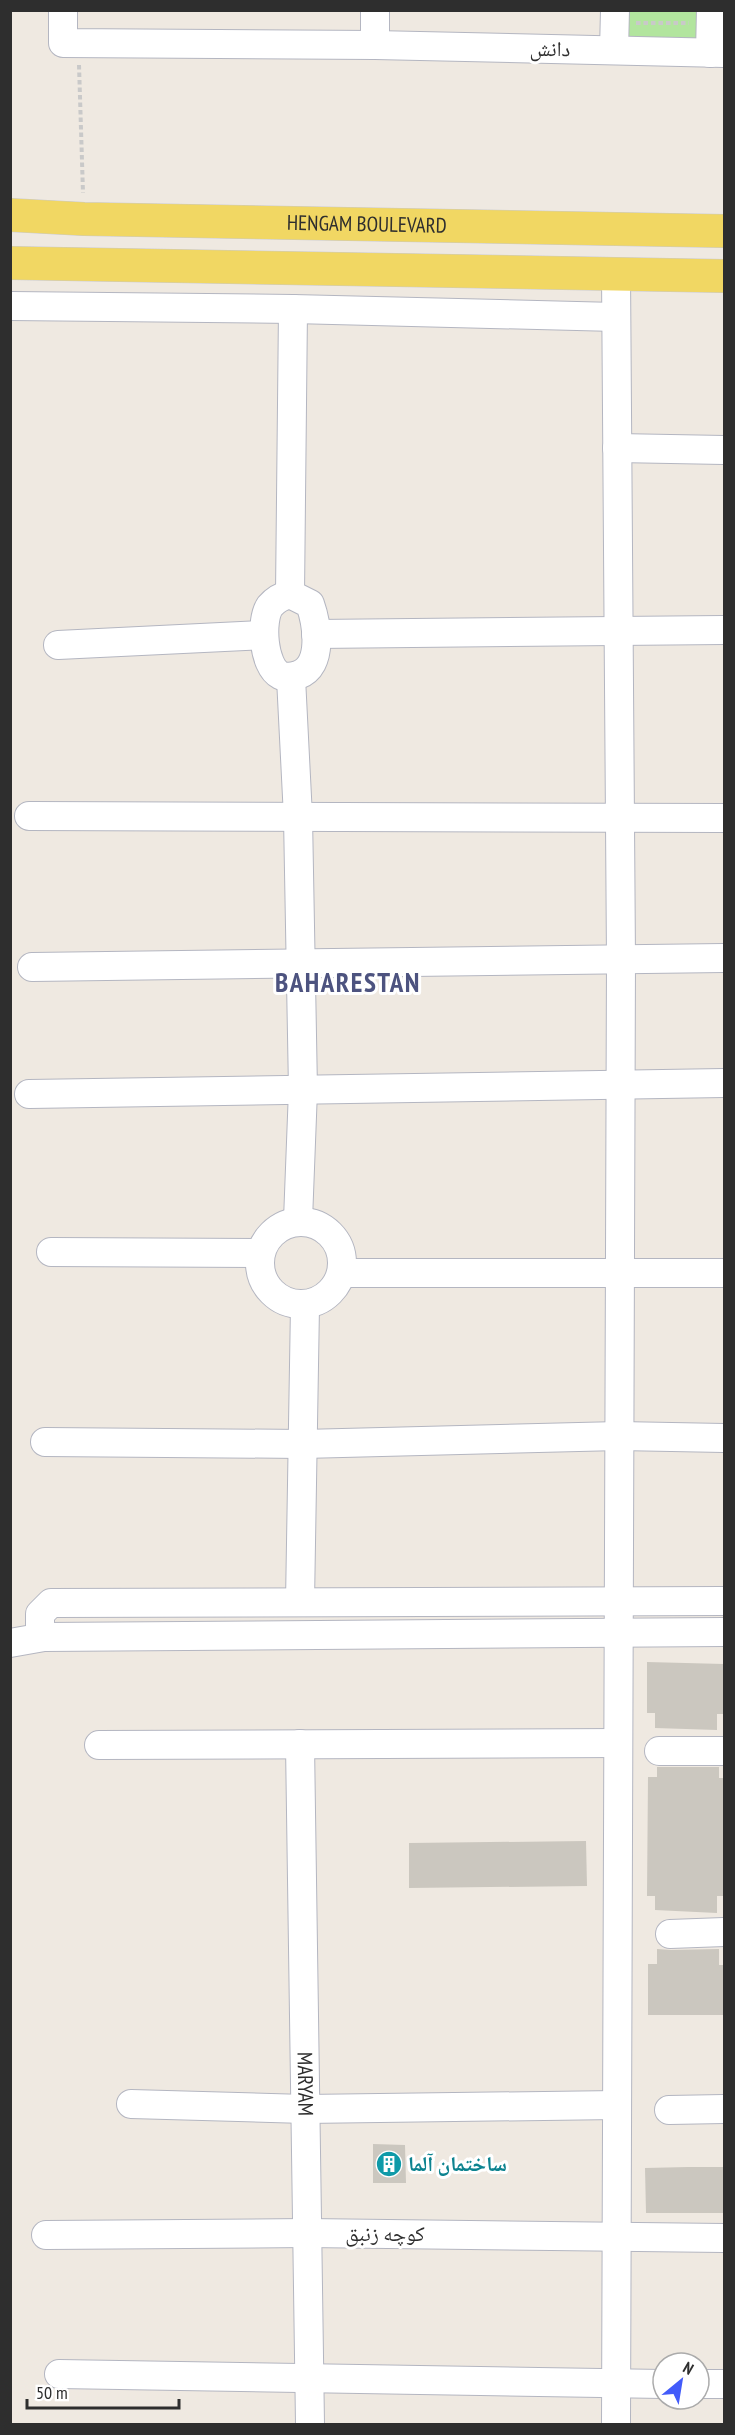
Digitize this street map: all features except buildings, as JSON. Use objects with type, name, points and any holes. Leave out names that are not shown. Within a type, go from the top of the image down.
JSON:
[{"type":"main road","name":"HENGAM BOULEVARD","points":[[10,215],[84,219],[724,231]]},
{"type":"main road","points":[[279,222],[282,268]]},
{"type":"main road","points":[[10,263],[724,276]]},
{"type":"street","points":[[63,10],[71,43]]},
{"type":"street","points":[[375,10],[375,45]]},
{"type":"street","points":[[710,17],[717,53]]},
{"type":"street","name":"دانش","points":[[71,43],[375,45],[614,28],[717,53]]},
{"type":"street","points":[[616,274],[621,960],[616,2424]]},
{"type":"street","points":[[10,306],[293,309],[616,317]]},
{"type":"street","points":[[290,594],[293,309]]},
{"type":"street","points":[[617,448],[724,450]]},
{"type":"street","points":[[290,594],[310,604],[315,617],[316,634],[316,650],[312,664],[303,674],[291,678],[279,675],[271,665],[264,635],[265,616],[270,606],[280,597],[290,594]]},
{"type":"street","points":[[316,634],[724,630]]},
{"type":"street","points":[[58,645],[264,635]]},
{"type":"street","points":[[291,678],[298,817],[303,1090],[298,1220]]},
{"type":"street","points":[[29,816],[724,818]]},
{"type":"street","points":[[32,967],[724,958]]},
{"type":"street","points":[[29,1094],[724,1083]]},
{"type":"street","points":[[298,1220],[323,1227],[341,1247],[343,1273],[329,1295],[305,1306],[279,1300],[262,1280],[259,1253],[273,1231],[298,1220]]},
{"type":"street","points":[[51,1252],[259,1253]]},
{"type":"street","points":[[343,1273],[724,1273]]},
{"type":"street","points":[[300,1602],[305,1306]]},
{"type":"street","points":[[45,1442],[303,1444],[620,1436],[724,1438]]},
{"type":"street","points":[[44,1637],[39,1614],[51,1603],[724,1601]]},
{"type":"street","points":[[10,1643],[44,1637],[724,1632]]},
{"type":"street","points":[[99,1745],[618,1743]]},
{"type":"street","name":"MARYAM","points":[[300,1744],[310,2424]]},
{"type":"street","points":[[658,1752],[724,1751]]},
{"type":"street","points":[[670,1934],[724,1932]]},
{"type":"street","points":[[131,2104],[305,2109],[617,2106]]},
{"type":"street","points":[[669,2110],[724,2109]]},
{"type":"street","name":"کوچه زنبق","points":[[46,2235],[307,2233],[724,2238]]},
{"type":"street","points":[[59,2374],[651,2384]]},
{"type":"path","points":[[614,28],[710,17]]},
{"type":"path","points":[[71,43],[84,219]]},
{"type":"green space","points":[[623,11],[708,11],[706,48],[625,51]]},
{"type":"place","name":"ساختمان آلما","points":[[389,2164]]},
{"type":"district","name":"BAHARESTAN","points":[[348,983]]}]
